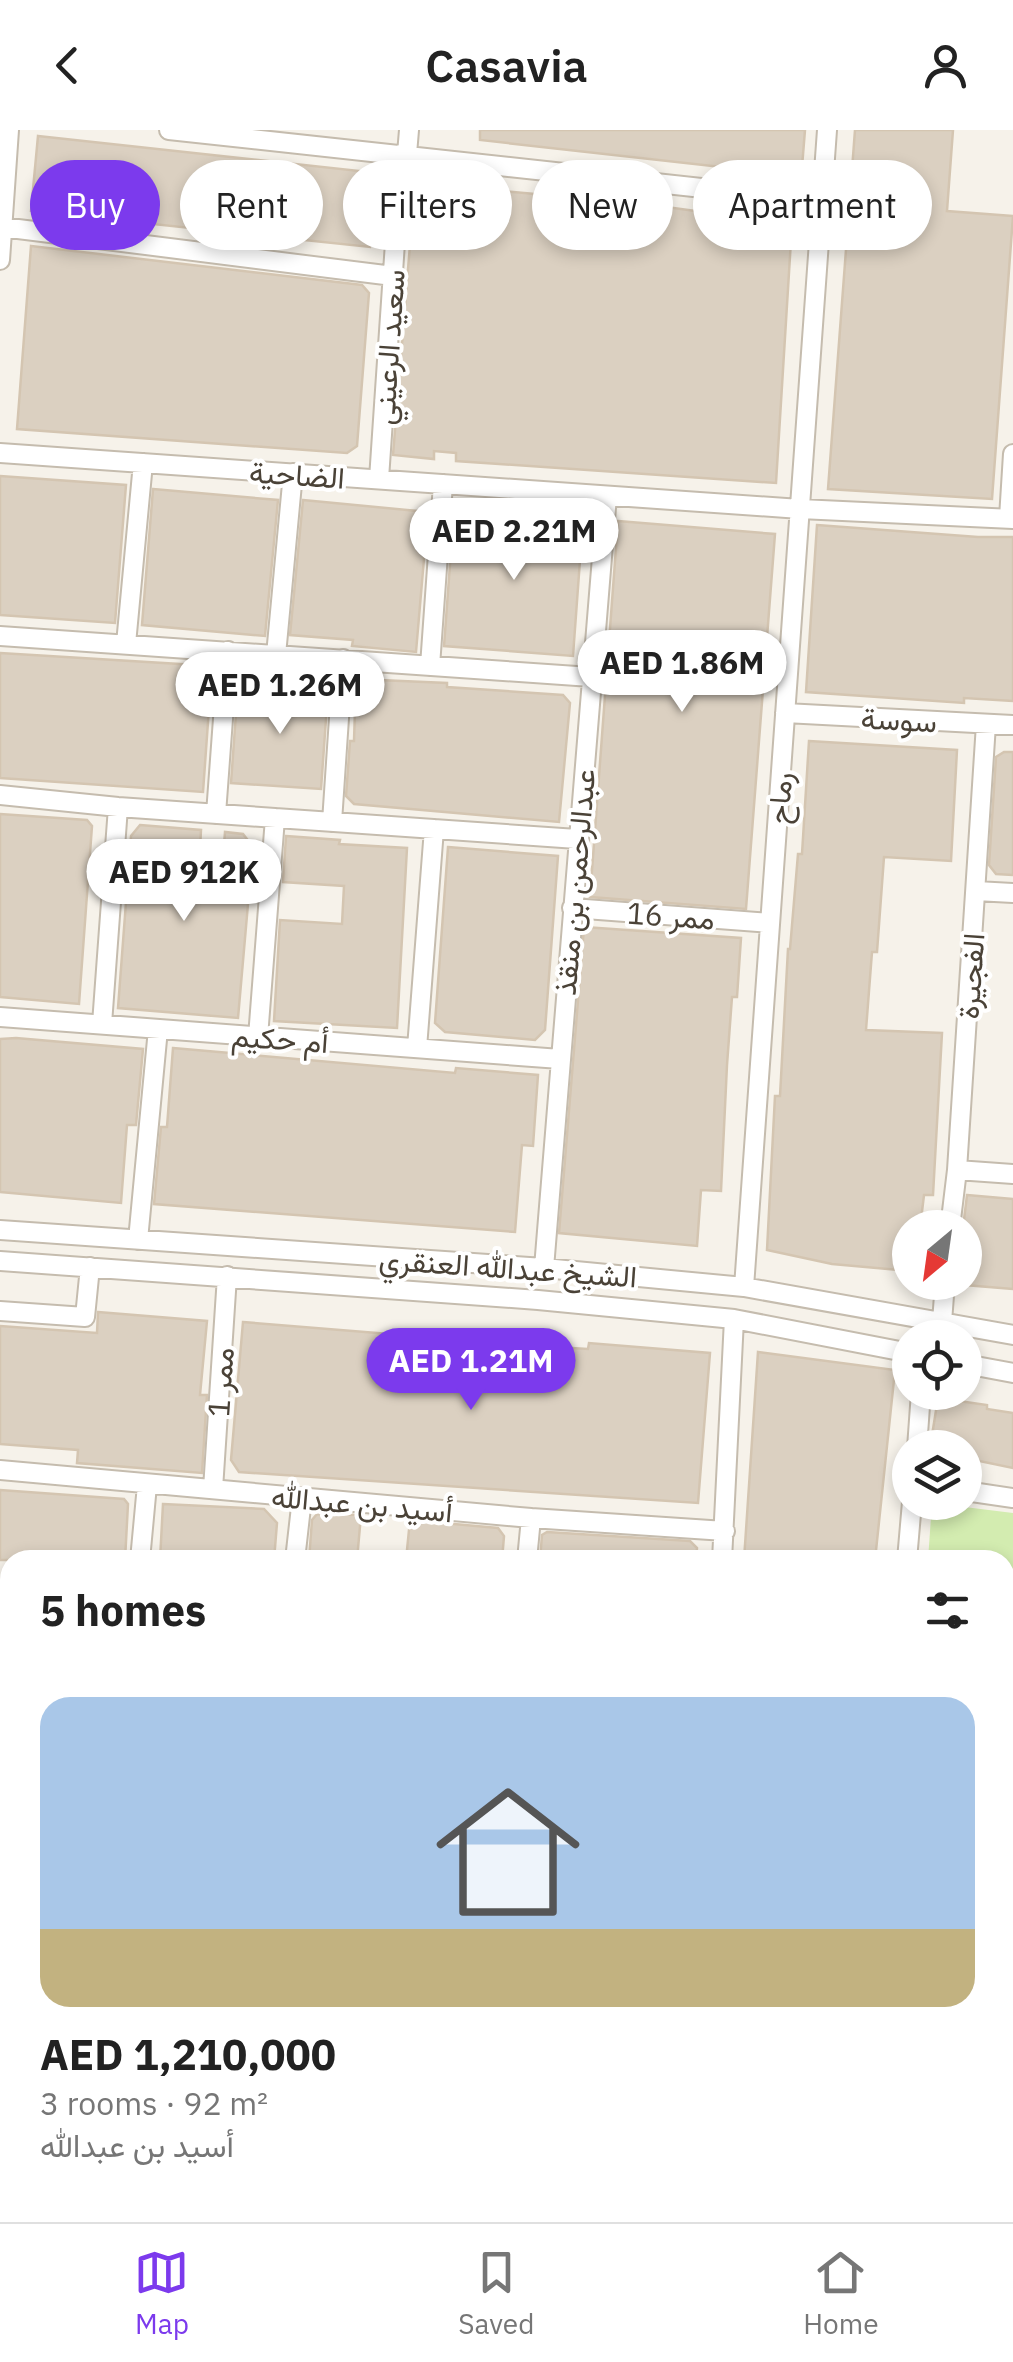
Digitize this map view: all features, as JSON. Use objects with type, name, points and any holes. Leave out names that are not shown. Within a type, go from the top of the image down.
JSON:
[{"type":"street","points":[[0,260],[9,130]]},
{"type":"street","points":[[169,130],[693,186]]},
{"type":"street","name":"سعيد الرعيني","points":[[379,479],[393,276],[409,130]]},
{"type":"street","name":"رماح","points":[[825,160],[827,130]]},
{"type":"street","points":[[2,227],[393,276]]},
{"type":"street","name":"رماح","points":[[744,1287],[819,250]]},
{"type":"street","name":"الضاحية","points":[[0,453],[800,510],[1011,519]]},
{"type":"street","points":[[1011,519],[1013,454]]},
{"type":"street","points":[[126,644],[143,463]]},
{"type":"street","points":[[276,655],[293,473]]},
{"type":"street","points":[[430,666],[443,484]]},
{"type":"street","name":"عبدالرحمن بن منقذ","points":[[544,1268],[607,496]]},
{"type":"street","points":[[0,636],[591,677]]},
{"type":"street","points":[[216,814],[228,652]]},
{"type":"street","points":[[332,822],[344,660]]},
{"type":"street","name":"سوسة","points":[[785,713],[1013,725]]},
{"type":"street","name":"الفجيرة","points":[[952,1210],[986,724]]},
{"type":"street","points":[[0,796],[578,839]]},
{"type":"street","points":[[102,1024],[118,807]]},
{"type":"street","points":[[258,1036],[274,818]]},
{"type":"street","points":[[417,1048],[434,829]]},
{"type":"street","points":[[976,891],[1013,893]]},
{"type":"street","name":"ممر 16","points":[[572,908],[770,923]]},
{"type":"street","name":"أم حكيم","points":[[0,1017],[560,1058]]},
{"type":"street","points":[[138,1240],[158,1029]]},
{"type":"street","points":[[957,1170],[1013,1174]]},
{"type":"street","name":"الشيخ عبدالله العنقري","points":[[0,1230],[544,1268],[744,1287],[931,1320]]},
{"type":"street","name":"الشيخ عبدالله العنقري","points":[[0,1261],[538,1300],[734,1319],[892,1350]]},
{"type":"street","points":[[0,1311],[86,1317],[90,1267]]},
{"type":"street","name":"ممر 1","points":[[213,1489],[227,1276]]},
{"type":"street","points":[[723,1550],[734,1319]]},
{"type":"street","name":"الشيخ عبدالله العنقري","points":[[982,1329],[1013,1335]]},
{"type":"street","points":[[982,1367],[1013,1373]]},
{"type":"street","name":"أسيد بن عبدالله","points":[[0,1470],[531,1518],[724,1531]]},
{"type":"street","points":[[141,1550],[146,1485]]},
{"type":"street","points":[[982,1493],[1013,1498]]},
{"type":"street","points":[[297,1550],[302,1498]]},
{"type":"street","points":[[528,1550],[531,1518]]},
{"type":"street","points":[[908,1550],[910,1520]]},
{"type":"green space","points":[[982,1509],[1013,1513],[1013,1550],[929,1550],[931,1520],[982,1520]]},
{"type":"building","points":[[480,130],[805,130],[803,160],[693,160],[693,164],[480,140]]},
{"type":"building","points":[[855,130],[953,130],[947,211],[1013,216],[992,499],[828,489],[846,250],[932,250],[932,160],[853,160]]},
{"type":"building","points":[[38,136],[259,160],[180,160],[180,227],[160,225],[160,160],[36,160]]},
{"type":"building","points":[[323,167],[343,169],[343,244],[323,242]]},
{"type":"building","points":[[512,192],[532,194],[532,250],[673,250],[673,208],[693,211],[693,250],[790,250],[776,483],[456,461],[456,453],[434,451],[434,459],[393,455],[410,250],[512,250]]},
{"type":"building","points":[[31,250],[65,250],[362,285],[369,293],[357,446],[347,453],[17,429]]},
{"type":"building","points":[[0,476],[126,485],[115,623],[0,615]]},
{"type":"building","points":[[153,489],[278,500],[265,636],[142,625]]},
{"type":"building","points":[[303,500],[428,512],[416,652],[352,646],[353,640],[290,635]]},
{"type":"building","points":[[454,510],[583,519],[573,656],[444,646]]},
{"type":"building","points":[[618,521],[775,534],[746,909],[590,897]]},
{"type":"building","points":[[817,525],[1013,537],[1013,701],[964,698],[964,703],[806,692]]},
{"type":"building","points":[[0,653],[212,666],[203,792],[0,778]]},
{"type":"building","points":[[356,679],[447,683],[447,687],[563,695],[570,703],[559,822],[354,804],[346,796],[350,741],[354,741]]},
{"type":"building","points":[[238,685],[328,691],[321,789],[231,783]]},
{"type":"building","points":[[809,741],[957,750],[951,861],[884,857],[877,952],[872,952],[866,1030],[942,1033],[933,1195],[924,1195],[922,1210],[892,1210],[892,1269],[832,1264],[767,1250],[775,1096],[780,1096],[788,949],[798,854],[802,854]]},
{"type":"building","points":[[1013,752],[1013,875],[996,874],[989,865],[996,757]]},
{"type":"building","points":[[0,814],[87,820],[92,826],[79,1004],[0,997]]},
{"type":"building","points":[[140,825],[201,830],[199,869],[222,871],[225,832],[243,834],[253,847],[238,1018],[118,1008],[131,836]]},
{"type":"building","points":[[286,836],[407,848],[397,1028],[274,1021],[280,920],[342,924],[344,886],[283,882]]},
{"type":"building","points":[[448,847],[558,856],[545,1030],[535,1040],[445,1032],[435,1023]]},
{"type":"building","points":[[584,927],[741,938],[737,997],[732,997],[721,1191],[701,1190],[697,1246],[559,1233]]},
{"type":"building","points":[[0,1039],[143,1049],[136,1125],[127,1125],[121,1203],[0,1192]]},
{"type":"building","points":[[173,1048],[455,1073],[456,1068],[538,1075],[533,1146],[522,1145],[515,1232],[154,1204],[161,1127],[167,1127]]},
{"type":"building","points":[[967,1195],[1013,1199],[1013,1289],[982,1286],[982,1210],[965,1210]]},
{"type":"building","points":[[98,1312],[207,1321],[200,1395],[207,1395],[202,1473],[77,1463],[78,1450],[0,1444],[0,1326],[97,1333]]},
{"type":"building","points":[[243,1322],[539,1346],[588,1349],[589,1343],[710,1353],[698,1503],[239,1472],[231,1460]]},
{"type":"building","points":[[758,1352],[892,1370],[876,1550],[745,1550]]},
{"type":"building","points":[[982,1404],[987,1409],[1013,1413],[1013,1468],[982,1462],[982,1430],[933,1430],[936,1410],[982,1410]]},
{"type":"building","points":[[0,1490],[124,1499],[128,1504],[126,1550],[0,1550]]},
{"type":"building","points":[[163,1504],[264,1509],[277,1523],[275,1550],[161,1550]]},
{"type":"building","points":[[317,1514],[361,1515],[358,1550],[310,1550],[312,1520]]},
{"type":"building","points":[[410,1520],[498,1528],[504,1536],[503,1550],[407,1550]]},
{"type":"building","points":[[547,1532],[690,1541],[697,1550],[541,1550],[542,1535]]}]
